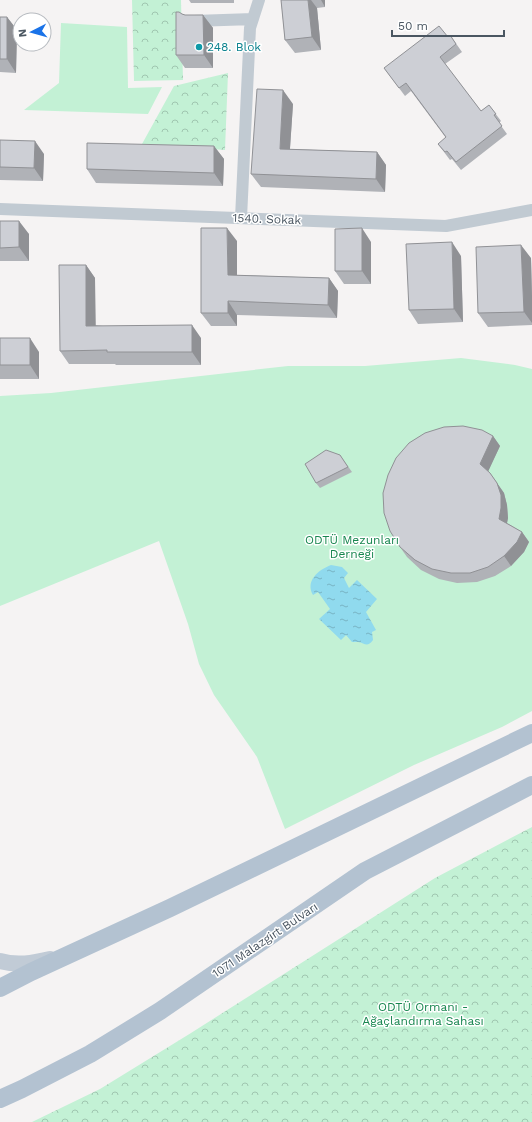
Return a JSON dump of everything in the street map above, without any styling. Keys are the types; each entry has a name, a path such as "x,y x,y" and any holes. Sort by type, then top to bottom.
{"main road":[{"path":"0,988 69,954 170,908 532,733"},
{"name":"1071 Malazgirt Bulvarı","path":"0,1099 22,1090 90,1054 160,1011 365,871 532,785"},
{"path":"0,961 15,964 29,964 69,954"}],"street":[{"path":"241,218 250,28 259,0"},
{"path":"194,21 253,19"},
{"name":"1540. Sokak","path":"0,209 446,226 532,210"}],"green space":[{"path":"132,0 181,0 183,80 134,81"},
{"path":"61,23 127,27 128,88 162,87 148,114 24,110 59,83"},
{"path":"228,73 225,150 142,144 174,86"},
{"name":"ODTÜ Mezunları Derneği","path":"461,358 515,365 532,369 532,711 502,727 414,765 285,829 257,757 214,695 199,664 188,624 159,541 0,606 0,396 51,393 288,366 365,366"},
{"name":"ODTÜ Ormanı - Ağaçlandırma Sahası","path":"532,827 532,1122 32,1122 100,1089 435,878"}],"water":[{"path":"331,565 342,567 348,573 344,578 349,588 357,580 377,599 366,612 376,630 372,632 373,640 369,644 352,642 346,635 341,640 319,619 330,609 318,592 313,595 311,585 317,573"}],"building":[{"path":"281,0 308,0 312,37 285,40"},
{"path":"176,12 185,15 203,15 204,55 176,55"},
{"path":"0,17 7,17 7,59 0,59"},
{"path":"439,26 448,37 450,35 456,44 440,57 481,111 489,105 496,114 494,115 502,126 456,162 447,151 445,152 438,144 446,137 406,83 399,88 384,68"},
{"path":"257,89 283,90 280,149 377,152 376,179 251,174"},
{"path":"0,140 35,141 34,168 0,167"},
{"path":"87,143 214,146 214,173 87,169"},
{"path":"0,221 19,221 19,247 0,248"},
{"path":"201,228 227,228 228,275 329,278 328,305 228,301 228,313 201,313"},
{"path":"362,228 362,271 335,271 335,229"},
{"path":"452,242 454,309 409,310 406,244"},
{"path":"521,245 524,312 478,313 476,247"},
{"path":"59,265 86,265 86,326 192,325 192,352 107,352 107,350 60,351"},
{"path":"0,338 30,338 30,365 0,365"},
{"path":"463,426 482,430 493,436 480,464 490,473 497,483 501,495 499,519 522,532 517,542 504,556 488,567 470,573 451,573 432,569 415,560 400,547 390,531 384,513 383,493 388,475 396,458 409,443 425,433 444,427"},
{"path":"326,450 340,455 348,467 316,483 305,464"}],"place":[{"name":"248. Blok","path":"199,47"}]}
